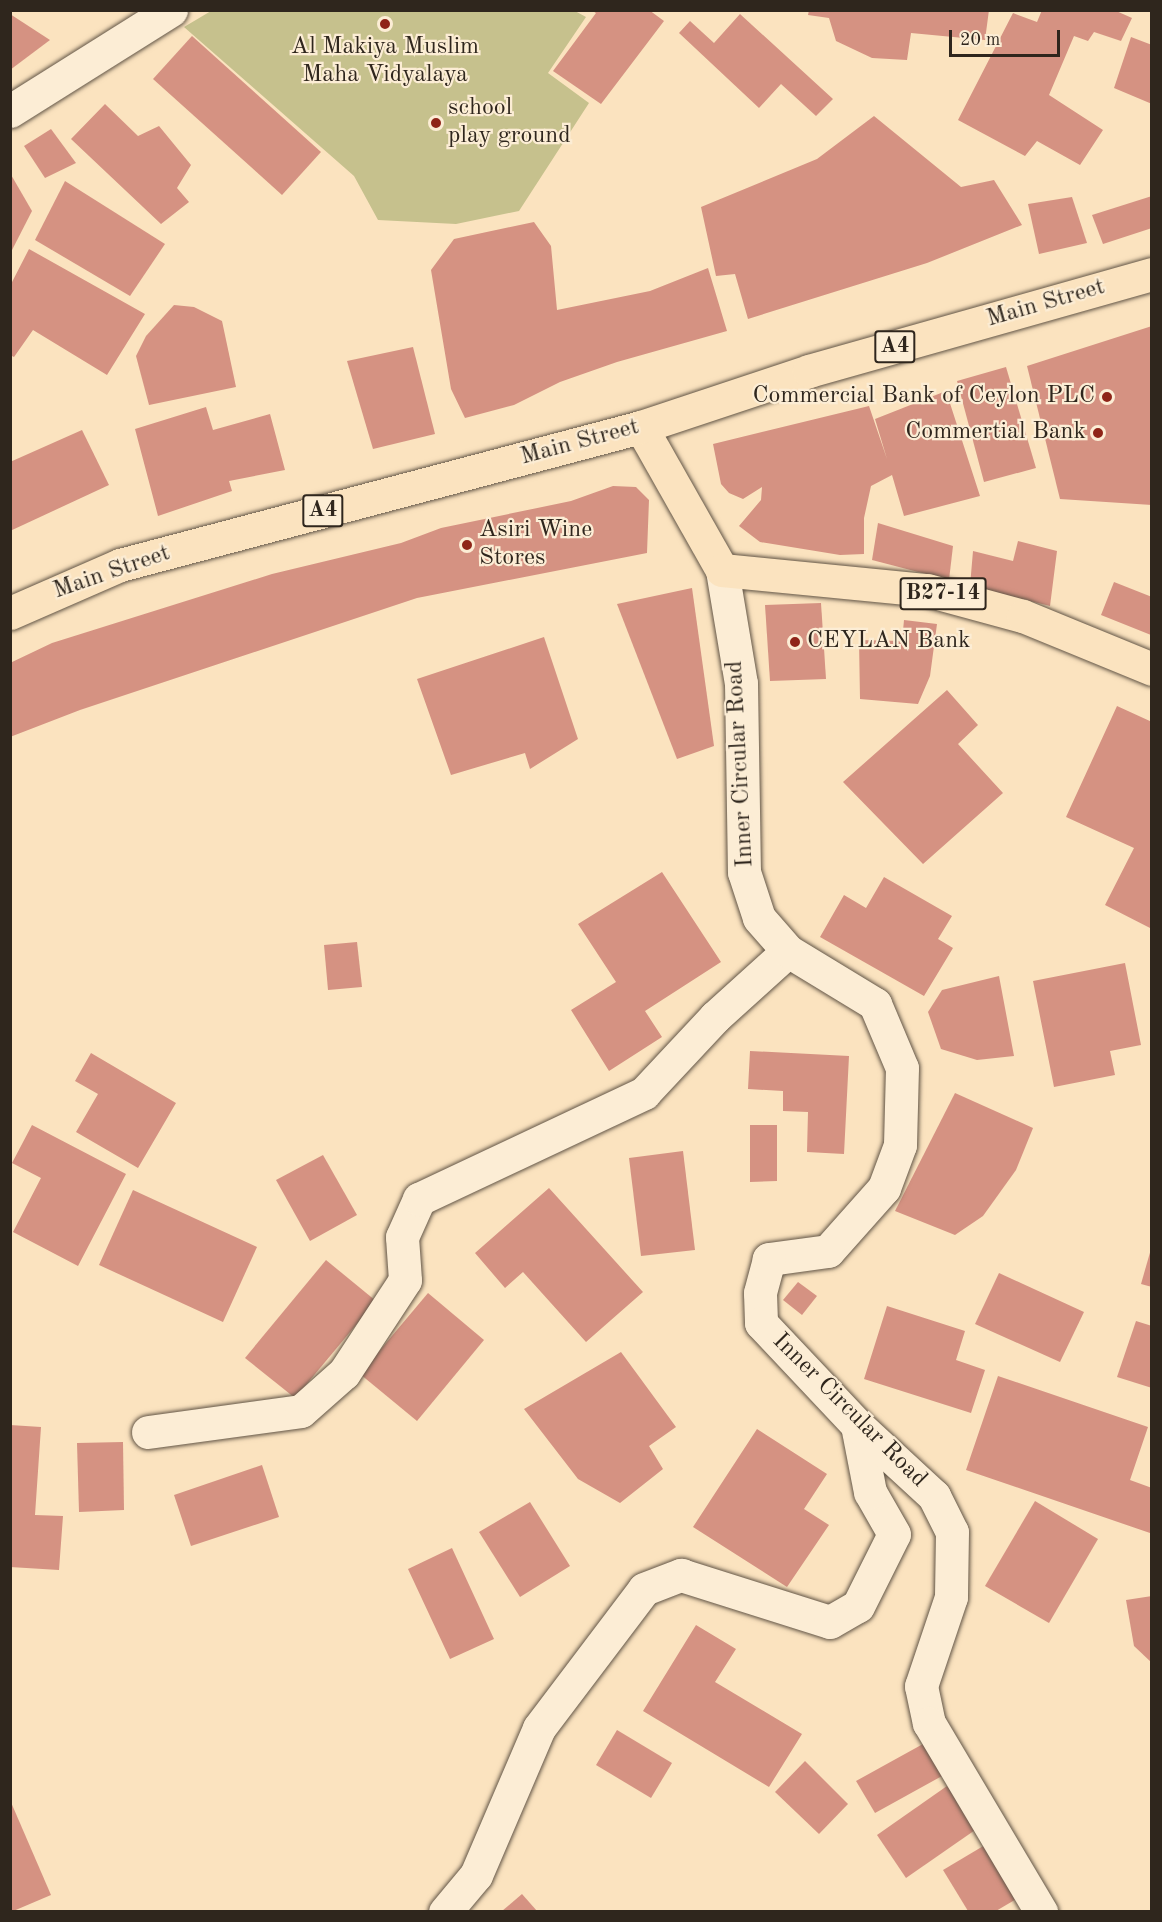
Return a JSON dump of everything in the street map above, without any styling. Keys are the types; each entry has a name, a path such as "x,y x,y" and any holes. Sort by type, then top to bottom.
{"main road":[{"name":"Main Street","path":"10,613 120,565 641,427 809,371 1152,274"},
{"name":"Inner Circular Road","path":"641,427 722,570"},
{"name":"B27-14","path":"722,570 927,590 1023,616 1152,669"}],"street":[{"path":"10,111 171,10"},
{"name":"Inner Circular Road","path":"722,570 741,683 744,872 759,918 788,951 875,1004 902,1068 900,1145 884,1188 828,1251 770,1259 760,1293 761,1323 857,1425 934,1496 952,1532 951,1597 921,1686 929,1723 1041,1911"},
{"path":"148,1432 301,1411 344,1373 405,1280 402,1237 419,1199 644,1093 715,1017 788,951"},
{"path":"445,1911 476,1875 539,1728 644,1589 681,1575 830,1622 858,1606 894,1533 870,1492 857,1425"}],"shaded area":[{"name":"school play ground","path":"211,11 575,11 586,17 548,73 589,103 519,211 456,224 378,220 354,176 184,27"}],"building":[{"path":"591,10 649,10 664,21 601,104 553,71 596,13"},
{"path":"809,10 989,10 985,40 911,33 907,60 872,58 836,41 829,18 808,15"},
{"path":"1042,10 1114,10 1132,18 1121,41 1094,32 1088,41 1074,36 1049,95 1103,130 1080,165 1037,141 1025,156 958,120 1013,13 1037,22"},
{"path":"10,14 50,40 10,70"},
{"path":"740,14 833,99 816,116 781,84 759,108 679,33 690,21 714,43"},
{"path":"192,36 321,152 282,195 153,79"},
{"path":"1131,37 1152,45 1152,104 1114,88"},
{"path":"105,104 138,136 159,126 191,165 177,188 189,202 161,224 71,139"},
{"path":"874,116 961,187 994,180 1022,225 927,263 748,319 735,274 716,276 701,207 817,159"},
{"path":"51,129 76,163 45,178 24,146"},
{"path":"10,173 32,211 10,254"},
{"path":"65,181 165,244 130,296 35,240"},
{"path":"1152,196 1152,228 1103,244 1092,215"},
{"path":"1072,197 1087,243 1039,254 1028,204"},
{"path":"534,222 551,246 557,310 650,291 708,268 727,331 617,362 560,382 514,405 465,418 451,389 431,270 454,239"},
{"path":"29,249 145,314 107,375 33,330 14,357 10,355 10,286"},
{"path":"174,305 194,307 222,321 236,387 149,405 136,356 146,336"},
{"name":"Commertial Bank","path":"1152,326 1152,505 1060,499 1027,366"},
{"path":"413,347 435,434 373,449 347,361"},
{"path":"1006,367 1036,468 984,482 957,381"},
{"path":"946,391 980,496 904,516 892,475 871,486 864,518 864,554 840,555 760,542 739,526 761,500 762,487 743,499 729,493 721,484 713,444 869,406 887,459 875,419"},
{"path":"206,407 213,430 270,414 285,470 229,481 232,491 158,516 135,429"},
{"path":"82,430 109,485 10,531 10,462"},
{"path":"613,486 636,487 649,500 647,553 417,598 80,710 10,737 10,663 52,643 272,574 401,543 441,528 571,501"},
{"path":"878,523 953,546 949,580 872,560"},
{"path":"1018,541 1057,551 1050,606 970,586 973,551 1013,561"},
{"path":"1114,582 1152,597 1151,635 1101,615"},
{"path":"692,588 714,746 677,759 617,604"},
{"name":"CEYLAN Bank","path":"821,603 826,679 770,681 765,605"},
{"path":"904,620 937,624 930,676 918,704 860,699 859,640 902,641"},
{"path":"544,637 578,739 530,769 525,753 451,775 417,679"},
{"path":"947,690 978,725 958,744 1003,793 923,864 843,782"},
{"path":"1117,706 1152,722 1152,929 1105,905 1134,848 1066,817"},
{"path":"662,872 721,962 645,1011 662,1037 609,1071 571,1010 616,982 578,924"},
{"path":"884,877 952,916 938,939 953,948 924,996 820,937 844,895 866,908"},
{"path":"357,942 362,987 328,990 324,945"},
{"path":"1125,963 1141,1045 1110,1051 1115,1075 1054,1087 1033,981"},
{"path":"999,976 1014,1056 977,1060 941,1049 928,1012 942,990"},
{"path":"750,1051 849,1056 844,1154 807,1152 808,1112 783,1111 783,1091 748,1089"},
{"path":"91,1053 176,1103 138,1168 76,1132 98,1094 75,1081"},
{"path":"955,1093 1033,1128 1016,1170 983,1216 955,1235 895,1211"},
{"path":"32,1125 126,1174 78,1266 13,1232 41,1178 12,1163"},
{"path":"750,1125 777,1125 777,1181 750,1182"},
{"path":"683,1151 695,1250 641,1256 629,1158"},
{"path":"323,1155 357,1215 310,1241 276,1180"},
{"path":"549,1188 643,1292 586,1342 523,1272 505,1288 475,1253"},
{"path":"133,1190 257,1247 223,1322 99,1265"},
{"path":"1152,1249 1152,1287 1141,1284"},
{"path":"326,1260 376,1301 295,1398 245,1358"},
{"path":"999,1273 1084,1312 1060,1362 975,1324"},
{"path":"798,1282 817,1296 802,1315 783,1300"},
{"path":"428,1293 484,1340 417,1421 360,1374"},
{"path":"887,1306 965,1331 956,1360 985,1370 971,1413 864,1379"},
{"path":"1136,1321 1152,1326 1152,1388 1117,1377"},
{"path":"621,1352 676,1427 649,1446 663,1469 620,1503 578,1479 524,1409"},
{"path":"998,1376 1148,1427 1130,1480 1152,1488 1150,1533 966,1470"},
{"path":"10,1425 41,1427 35,1515 63,1516 59,1570 10,1567"},
{"path":"757,1429 827,1474 804,1509 829,1525 787,1587 693,1527"},
{"path":"123,1442 124,1510 79,1512 77,1443"},
{"path":"262,1465 279,1517 191,1546 174,1495"},
{"path":"1035,1501 1098,1539 1049,1623 985,1586"},
{"path":"530,1502 570,1566 520,1597 479,1532"},
{"path":"452,1548 494,1639 450,1659 408,1569"},
{"path":"1152,1596 1152,1663 1134,1646 1126,1600"},
{"path":"696,1625 736,1649 715,1682 802,1734 769,1787 643,1711"},
{"path":"617,1730 672,1763 651,1798 596,1765"},
{"path":"923,1744 942,1776 875,1813 856,1781"},
{"path":"805,1761 848,1804 819,1834 775,1792"},
{"path":"947,1786 978,1828 906,1878 877,1835"},
{"path":"10,1800 51,1895 11,1912 10,1912"},
{"path":"985,1845 1018,1898 996,1911 968,1911 943,1870"},
{"path":"522,1894 537,1911 502,1911"}],"place":[{"name":"Al Makiya Muslim Maha Vidyalaya","path":"385,24"},
{"name":"school play ground","path":"436,123"},
{"name":"Commercial Bank of Ceylon PLC","path":"1107,397"},
{"name":"Commertial Bank","path":"1098,433"},
{"name":"Asiri Wine Stores","path":"467,545"},
{"name":"CEYLAN Bank","path":"795,642"}]}
